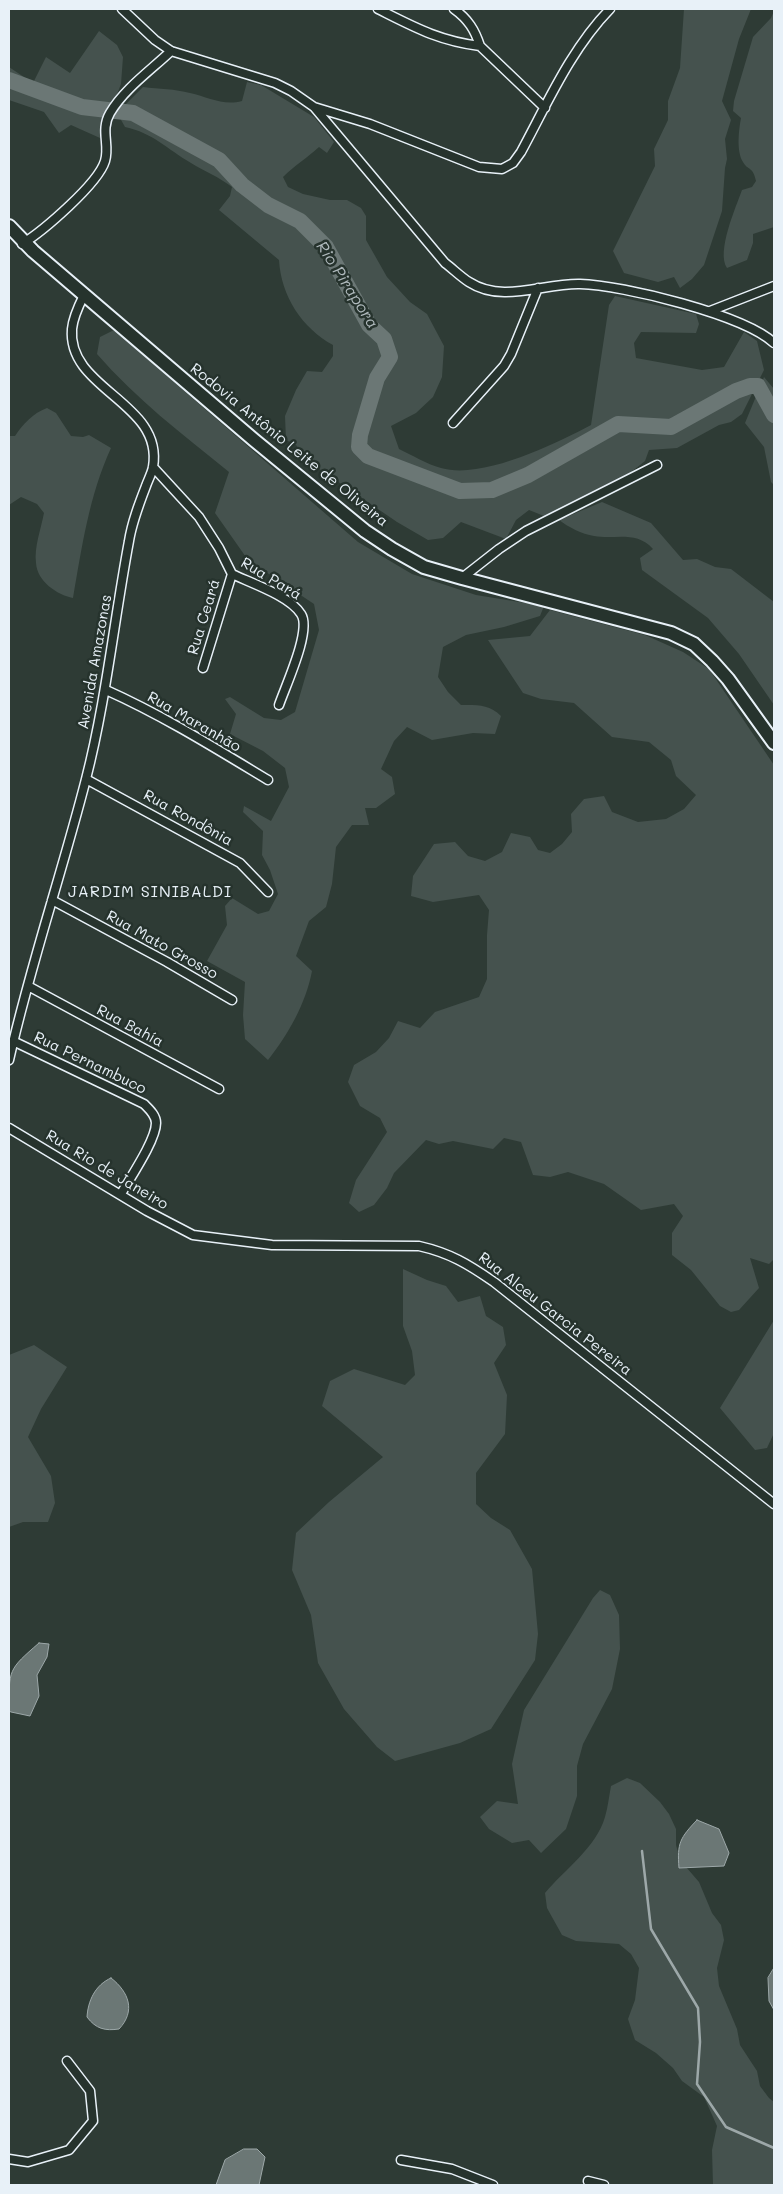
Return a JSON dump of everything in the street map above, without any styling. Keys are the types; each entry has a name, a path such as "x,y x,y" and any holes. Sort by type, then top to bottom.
{"main road":[{"name":"Rodovia Antônio Leite de Oliveira","path":"9,226 26,246 254,440 365,531 424,567 671,633 694,644 728,678 774,743"},
{"name":"Rodovia Antônio Leite de Oliveira","path":"9,238 26,246"}],"street":[{"path":"122,9 155,40 171,51 276,83 292,91 314,107 445,263 469,283 499,293 581,284 652,297 710,311 749,328 774,343"},
{"path":"378,9 435,37 480,46"},
{"path":"454,9 470,24 480,46 545,108"},
{"path":"314,107 370,124 479,167 502,169 512,163 521,152 587,35 610,9"},
{"path":"26,246 100,173 108,150 104,127 109,114 121,99 171,51"},
{"path":"710,311 774,286"},
{"path":"453,423 504,366 512,354 538,288"},
{"name":"Avenida Amazonas","path":"9,1060 86,779 106,690 129,540 136,512 153,467 153,449 149,432 138,418 85,369 72,345 72,328 77,308 84,295"},
{"path":"462,578 526,531 657,465"},
{"name":"Rua Pará","path":"153,467 199,517 219,548 232,574 260,586 292,605 302,615 304,625 302,640 279,705"},
{"name":"Rua Ceará","path":"203,668 232,574"},
{"name":"Rua Maranhão","path":"106,690 162,718 268,780"},
{"name":"Rua Rondônia","path":"86,779 240,863 268,892"},
{"name":"Rua Mato Grosso","path":"52,900 167,962 232,1000"},
{"name":"Rua Bahía","path":"28,986 219,1089"},
{"name":"Rua Pernambuco","path":"13,1041 144,1104 154,1116 156,1122 153,1136 121,1194"},
{"name":"Rua Rio de Janeiro","path":"9,1128 147,1211 193,1235"},
{"name":"Rua Alceu Garcia Pereira","path":"193,1235 272,1246 419,1246 443,1251 466,1262 774,1504"},
{"path":"9,2159 28,2162 69,2150 93,2121 90,2091 67,2060"},
{"path":"401,2160 452,2169 492,2185"},
{"path":"588,2181 604,2185"}],"shaded area":[{"path":"684,9 751,9 739,39 722,101 731,120 725,139 727,159 722,211 704,265 692,279 680,288 674,277 658,282 624,273 613,251 655,166 654,149 668,120 668,101 680,68"},
{"path":"774,11 774,227 753,234 753,243 747,260 727,268 724,261 724,251 728,229 742,190 752,187 756,181 752,171 745,165 739,152 741,118 733,111 734,101 753,37 771,18"},
{"path":"99,31 117,45 123,57 121,84 116,97 103,116 100,138 71,125 59,133 44,112 9,100 9,67 33,83 46,57 70,73"},
{"path":"247,82 261,85 314,117 334,142 327,153 319,147 283,177 288,187 303,194 330,200 347,200 361,208 366,216 366,240 387,277 410,302 427,314 444,346 442,377 433,397 416,413 391,426 399,449 441,468 458,470 477,469 497,465 539,450 591,425 609,305 615,296 696,314 699,324 696,333 641,332 634,343 636,358 702,370 724,367 744,332 757,341 764,370 742,414 731,422 719,425 677,448 649,450 645,461 625,477 592,492 549,518 529,510 516,520 506,539 461,522 443,538 428,540 397,522 309,462 296,445 286,440 285,416 296,390 307,371 322,372 333,356 333,345 312,330 295,310 284,286 279,260 219,210 230,196 232,187 152,137 125,127 120,118 121,109 143,87 190,93 222,102 235,102 242,101"},
{"path":"114,330 358,542 412,574 476,595 544,606 540,616 504,627 466,635 443,647 438,677 448,692 461,705 487,707 501,716 495,734 473,733 432,740 407,727 394,741 381,769 392,777 395,794 376,808 365,808 369,825 352,825 336,847 332,884 326,907 309,921 296,956 312,971 309,983 301,1007 268,1060 245,1039 243,1015 245,982 207,961 227,925 225,906 232,898 258,914 269,911 278,894 270,870 262,855 263,831 243,812 244,806 271,821 289,787 285,768 263,751 230,734 236,714 225,699 230,697 264,718 281,720 295,712 319,630 314,604 248,560 215,513 229,472 127,386 97,354 100,337"},
{"path":"764,377 774,389 774,485 771,482 764,447 745,423"},
{"path":"47,408 56,413 71,436 83,437 89,435 111,448 103,466 92,503 73,598 61,594 49,586 37,570 36,551 44,513 37,504 21,497 9,505 9,436 15,436 29,419"},
{"path":"602,502 651,523 683,560 697,559 715,567 731,569 774,602 774,705 739,654 708,618 642,570 640,558 653,549 646,543 632,538 589,535 575,530 559,520"},
{"path":"550,610 645,635 683,652 709,669 774,765 774,1259 769,1264 750,1258 759,1288 739,1310 731,1312 720,1306 691,1270 672,1255 672,1233 683,1216 674,1204 641,1210 604,1184 568,1172 550,1177 533,1175 521,1142 504,1138 493,1149 453,1141 439,1144 426,1140 394,1173 387,1188 374,1205 359,1212 349,1203 356,1180 387,1132 380,1118 360,1106 348,1082 354,1065 376,1052 389,1038 398,1021 420,1028 435,1012 479,997 487,979 489,910 479,895 433,902 411,896 413,876 434,844 455,842 468,856 485,861 502,852 511,833 530,837 538,850 550,853 562,844 572,832 571,814 584,799 604,796 612,812 638,822 666,819 684,809 696,795 676,776 671,760 649,742 612,737 574,703 541,699 523,693 488,640 530,636"},
{"path":"403,1269 446,1286 458,1302 480,1296 486,1316 503,1327 506,1345 494,1363 507,1395 505,1434 476,1473 476,1504 491,1518 510,1530 532,1569 538,1634 535,1660 491,1729 460,1743 395,1761 377,1747 344,1709 318,1663 311,1615 292,1570 296,1533 329,1502 383,1457 322,1406 330,1381 354,1369 405,1385 415,1375 412,1351 403,1326"},
{"path":"774,1320 774,1433 767,1448 755,1450 720,1408"},
{"path":"34,1345 67,1367 41,1409 28,1437 51,1476 55,1503 48,1522 23,1522 9,1527 9,1355"},
{"path":"600,1590 610,1595 619,1615 620,1649 612,1689 583,1744 577,1766 577,1796 566,1829 541,1853 529,1840 512,1843 489,1829 480,1817 497,1801 518,1804 512,1764 524,1710 593,1598"},
{"path":"39,1643 49,1644 47,1657 37,1675 39,1696 30,1716 11,1712 9,1711 9,1686 12,1671 21,1659"},
{"path":"627,1778 640,1783 660,1802 669,1814 676,1829 676,1845 680,1860 699,1882 712,1913 721,1925 724,1940 717,1968 719,1986 737,2029 740,2045 757,2071 760,2086 774,2102 774,2185 713,2185 712,2150 717,2126 704,2097 682,2081 673,2068 656,2053 635,2040 628,2019 635,2000 639,1968 631,1954 619,1944 576,1941 562,1935 547,1908 545,1893 587,1849 601,1828 611,1786"},
{"path":"697,1820 719,1829 729,1853 724,1866 679,1868 679,1847 681,1841"},
{"path":"774,1968 774,2010 769,2001 768,1978"},
{"path":"111,1978 122,1989 129,2009 119,2029 109,2030 97,2027 87,2017 93,1994 105,1981"},
{"path":"244,2149 257,2149 265,2157 259,2185 216,2185 225,2160"}],"waterway":[{"name":"Rio Pirapora","path":"9,80 82,107 133,113 219,160 242,185 268,205 300,221 326,247 369,325 384,339 390,357 377,378 360,435 359,447 368,456 460,491 492,490 528,475 618,424 671,427 736,391 750,386 758,386 774,415"},
{"path":"642,1851 651,1929 698,2008 700,2042 697,2084 726,2127 774,2148"}],"district":[{"name":"JARDIM SINIBALDI","path":"150,892"}]}
